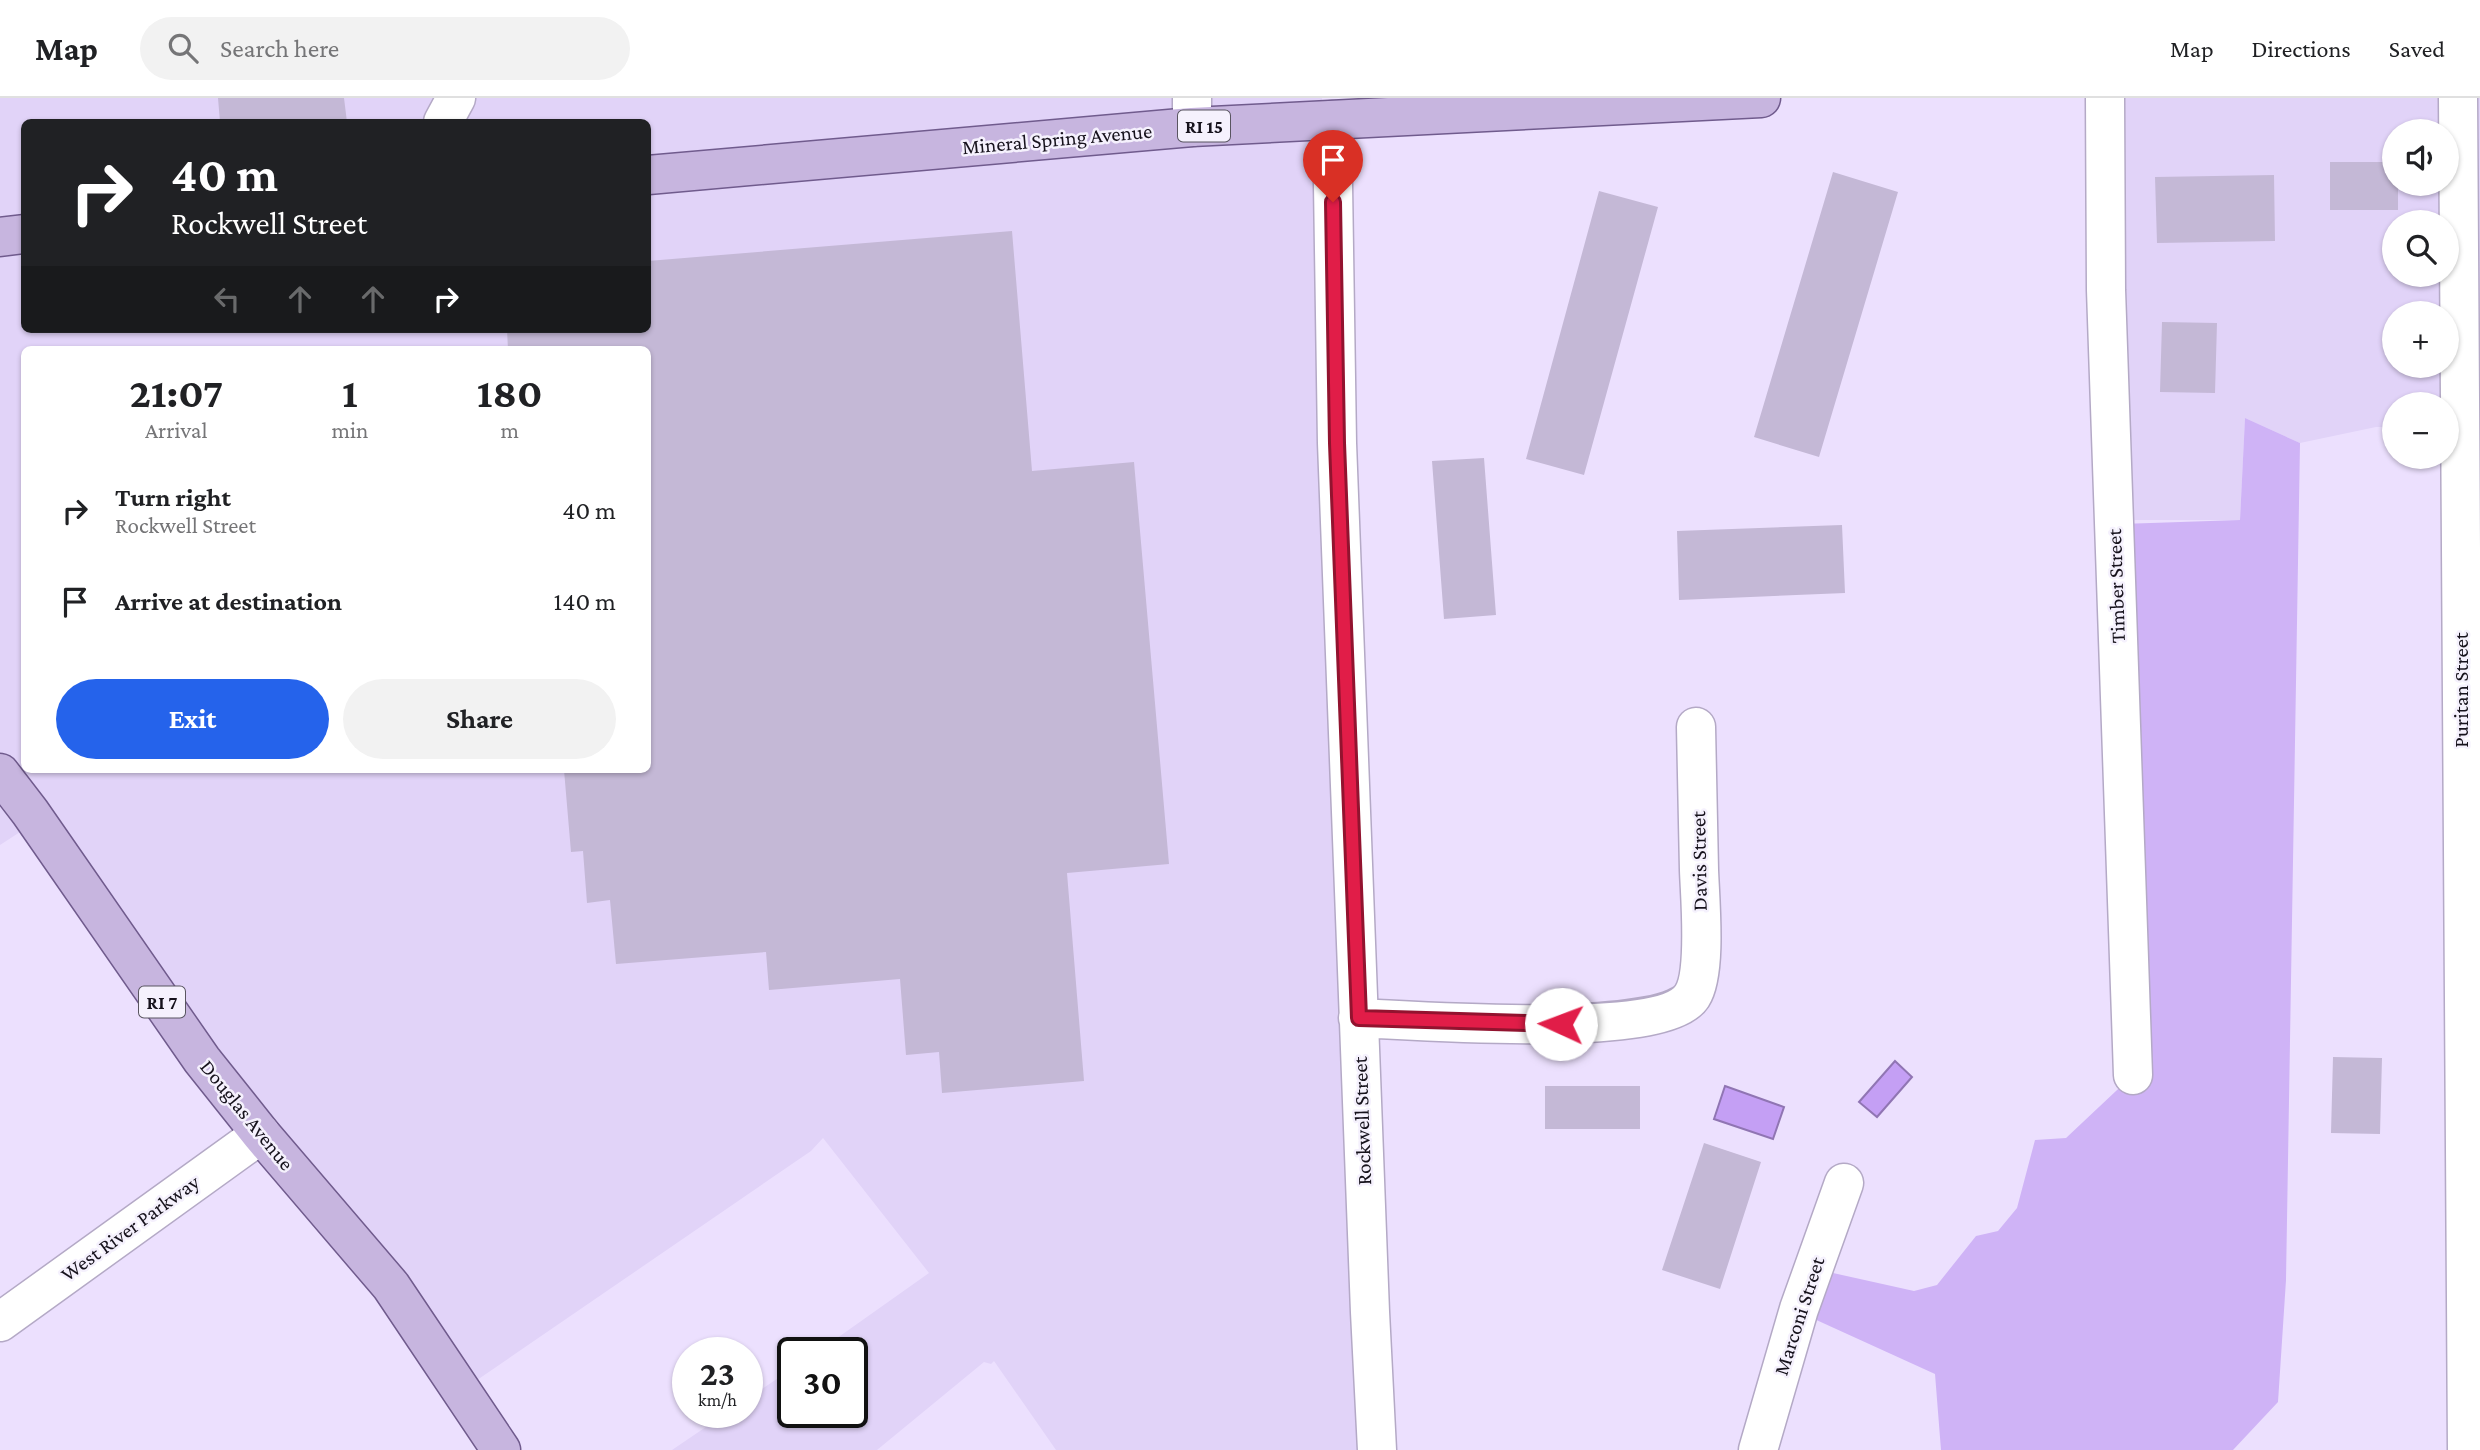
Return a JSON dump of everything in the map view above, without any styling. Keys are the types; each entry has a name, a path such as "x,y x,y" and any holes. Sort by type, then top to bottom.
{"main road":[{"name":"Mineral Spring Avenue","path":"651,176 1192,112 1332,120 1761,98"},
{"path":"0,237 21,234"},
{"name":"Douglas Avenue","path":"0,773 202,1060 261,1134 391,1286 501,1450"}],"street":[{"path":"445,119 456,98"},
{"name":"Timber Street","path":"2105,98 2107,315 2133,1075"},
{"name":"Puritan Street","path":"2458,98 2467,1450"},
{"name":"Rockwell Street","path":"1332,120 1337,443 1377,1450"},
{"name":"Davis Street","path":"1359,1018 1611,1023 1669,1013 1685,1004 1693,995 1701,953 1696,727"},
{"name":"West River Parkway","path":"0,1322 261,1134"},
{"name":"Marconi Street","path":"1758,1450 1799,1309 1844,1183"}],"shaded area":[{"path":"0,98 1322,98 1377,1450 1056,1450 994,1361 991,1364 984,1362 877,1450 672,1450 704,1428 763,1428 763,1388 777,1379 777,1428 868,1428 868,1337 839,1337 929,1273 823,1138 811,1151 464,1389 37,821 0,845"},
{"path":"2119,98 2480,98 2480,355 2469,355 2459,376 2459,301 2382,301 2382,378 2458,378 2452,392 2382,392 2382,427 2300,443 2245,418 2240,520 2127,520"},
{"path":"2245,418 2300,443 2286,1280 2278,1402 2233,1450 1941,1450 1935,1374 1801,1313 1815,1269 1914,1291 1937,1285 1976,1236 1998,1231 2017,1208 2035,1140 2066,1138 2133,1075 2121,524 2240,520"},
{"path":"1895,1061 1912,1077 1877,1117 1859,1102"},
{"path":"1725,1086 1784,1107 1773,1139 1714,1119"}],"building":[{"path":"218,98 344,98 347,119 220,119"},
{"path":"2330,162 2382,162 2382,196 2398,196 2398,210 2330,210"},
{"path":"1833,172 1898,192 1819,457 1754,437"},
{"path":"2274,175 2275,241 2157,243 2155,177"},
{"path":"1599,191 1658,207 1584,475 1526,459"},
{"path":"1012,231 1032,471 1134,462 1169,864 1067,873 1084,1081 942,1093 939,1052 906,1055 900,979 769,990 766,952 616,964 610,900 587,903 583,851 571,852 564,773 651,773 651,346 508,346 507,333 651,333 651,261"},
{"path":"2162,322 2217,323 2215,393 2160,392"},
{"path":"1484,458 1496,615 1444,619 1432,461"},
{"path":"1842,525 1845,593 1679,600 1677,531"},
{"path":"2333,1057 2382,1058 2380,1134 2331,1133"},
{"path":"1545,1086 1640,1086 1640,1129 1545,1129"},
{"path":"1704,1143 1761,1162 1720,1289 1662,1270"}],"route":[{"path":"1333,202 1337,443 1359,1018 1561,1024"}]}
